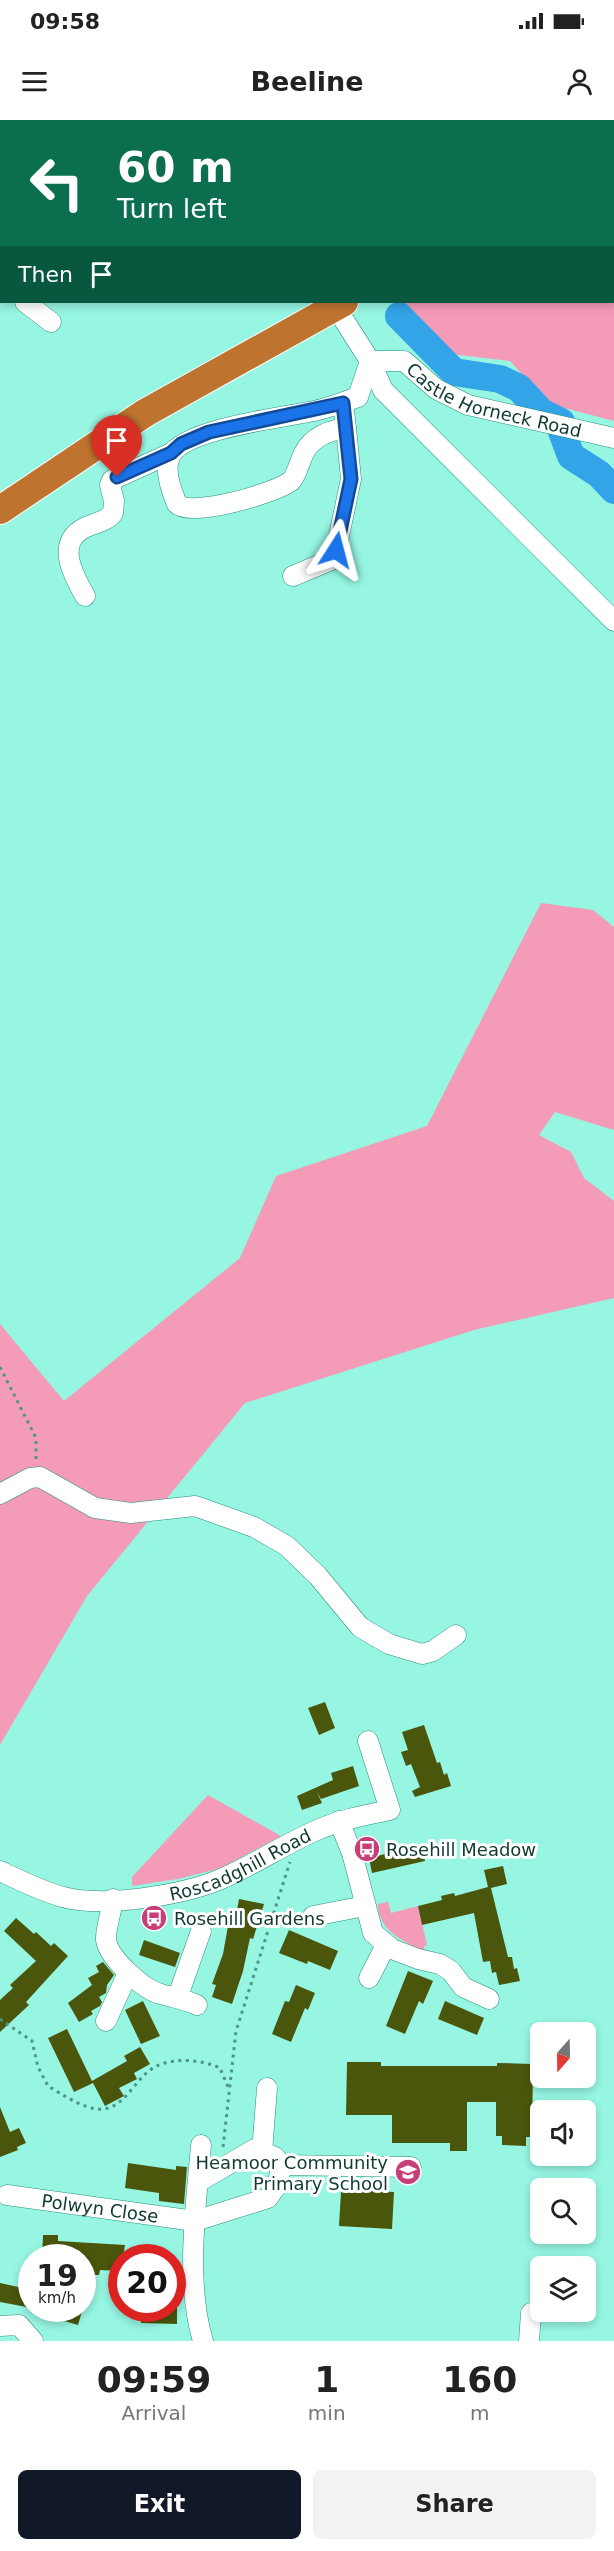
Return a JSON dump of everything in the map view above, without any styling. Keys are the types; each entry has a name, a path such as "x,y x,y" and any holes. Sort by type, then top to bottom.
{"highway":[{"path":"0,510 145,413 340,304"}],"street":[{"path":"26,303 40,321"},
{"path":"340,304 383,390 614,621"},
{"path":"85,596 69,565 69,551 74,537 82,529 107,519 113,513 114,501 110,485 112,480 171,453 181,444 209,432 343,403 358,397 370,361"},
{"name":"Castle Horneck Road","path":"370,361 404,361 436,389 468,405 614,438"},
{"path":"293,576 331,560 336,550 351,479 343,403"},
{"path":"171,453 168,466 174,497 180,507 193,509 254,497 286,484 296,473 307,446 329,431 346,428"},
{"path":"0,1494 30,1478 40,1477 95,1508 131,1513 195,1506 254,1527 287,1546 318,1576 360,1627 389,1644 422,1654 433,1651 456,1635"},
{"name":"Roscadghill Road","path":"0,1871 28,1885 66,1898 136,1899 220,1879 339,1821 390,1810 368,1741"},
{"path":"339,1821 352,1853 373,1933 386,1945 418,1959 440,1964 452,1971 463,1987 489,1999"},
{"path":"113,1899 106,1940 113,1955 128,1973 160,1994 178,1996 197,2005"},
{"path":"313,1916 365,1906"},
{"path":"178,1996 201,1930"},
{"path":"369,1978 386,1945"},
{"path":"106,2021 128,1973"},
{"path":"262,2152 267,2088"},
{"path":"201,2145 195,2221 196,2317 203,2341"},
{"path":"195,2221 268,2198 278,2184 281,2165 275,2157 255,2150 198,2182"},
{"path":"281,2165 411,2167"},
{"name":"Polwyn Close","path":"7,2195 195,2221"},
{"path":"529,2341 530,2322"},
{"path":"0,2326 20,2325 33,2341"}],"path":[{"path":"0,1367 36,1438 36,1461 40,1477"},
{"path":"223,2167 236,2031 297,1840"},
{"path":"0,2019 32,2041 38,2067 48,2086 92,2107 102,2109 113,2106 134,2089 149,2070 187,2060 206,2061 220,2068 229,2088"}],"shaded area":[{"path":"394,303 614,303 614,421 549,404 510,361 450,354"},
{"path":"541,903 593,910 614,927 614,1130 555,1112 539,1135 571,1152 584,1178 614,1201 614,1298 474,1330 245,1403 87,1596 0,1745 0,1324 64,1401 240,1258 276,1176 427,1126"},
{"path":"208,1795 281,1836 221,1868 178,1879 132,1886 132,1877"},
{"path":"388,1902 391,1913 418,1906 427,1945 424,1946 425,1953 388,1929 379,1914 378,1904"}],"building":[{"path":"325,1702 335,1728 319,1735 308,1708"},
{"path":"424,1725 437,1763 440,1762 444,1775 447,1773 451,1786 415,1797 412,1791 420,1787 411,1764 406,1766 401,1752 408,1750 402,1732"},
{"path":"353,1766 359,1786 321,1799 317,1792 322,1803 302,1810 297,1796 333,1780 331,1773"},
{"path":"421,1845 425,1861 372,1873 369,1858"},
{"path":"503,1866 507,1884 491,1888 508,1957 512,1957 514,1969 517,1968 520,1981 499,1985 496,1972 492,1973 490,1961 483,1962 474,1913 422,1925 418,1906 442,1900 441,1896 454,1893 455,1896 488,1887 484,1870"},
{"path":"239,1899 264,1904 253,1939 250,1938 243,1971 232,2004 212,1997 216,1985 212,1984 223,1954 231,1909 237,1910"},
{"path":"16,1918 34,1934 36,1932 51,1946 54,1943 68,1956 26,2002 29,2005 0,2032 0,2000 13,1988 10,1985 36,1961 4,1931"},
{"path":"289,1930 338,1951 330,1970 279,1953"},
{"path":"144,1940 180,1953 175,1967 139,1955"},
{"path":"103,1962 114,1975 107,1985 106,1993 99,1997 102,2002 100,2006 91,2011 93,2014 79,2022 68,2003 92,1985 88,1978 99,1972 96,1966"},
{"path":"408,1971 433,1981 423,2004 419,2001 405,2034 386,2026"},
{"path":"296,1985 315,1993 308,2010 305,2008 291,2042 272,2034 285,2001 289,2002"},
{"path":"143,2001 160,2036 141,2044 125,2010"},
{"path":"445,2001 484,2018 477,2035 438,2019"},
{"path":"67,2029 92,2081 127,2061 124,2056 140,2047 150,2064 134,2073 137,2079 119,2088 124,2096 105,2106 93,2083 74,2092 48,2038"},
{"path":"347,2062 381,2062 381,2066 530,2064 533,2100 530,2100 530,2137 526,2137 526,2146 502,2145 502,2136 496,2136 496,2102 467,2102 467,2151 450,2151 450,2143 392,2143 392,2115 346,2115"},
{"path":"0,2107 10,2132 19,2128 26,2143 17,2147 18,2150 0,2157"},
{"path":"128,2163 176,2170 176,2166 187,2167 184,2204 159,2201 159,2193 125,2188"},
{"path":"362,2190 394,2192 392,2229 339,2226 341,2192 362,2193"},
{"path":"43,2235 58,2235 58,2241 108,2244 108,2270 100,2270 99,2275 96,2275 96,2244 43,2244"},
{"path":"0,2283 18,2287 18,2305 0,2302"},
{"path":"177,2322 177,2324 141,2323"}],"waterway":[{"path":"399,316 454,372 500,379 519,388 541,412 561,422"},
{"path":"561,429 571,456 599,474 614,490"}],"place":[{"name":"Rosehill Meadow","path":"367,1849"},
{"name":"Rosehill Gardens","path":"154,1918"},
{"name":"Heamoor Community Primary School","path":"408,2172"}],"route":[{"path":"117,477 171,453 181,444 209,432 343,403 351,479 339,526 336,550"}]}
